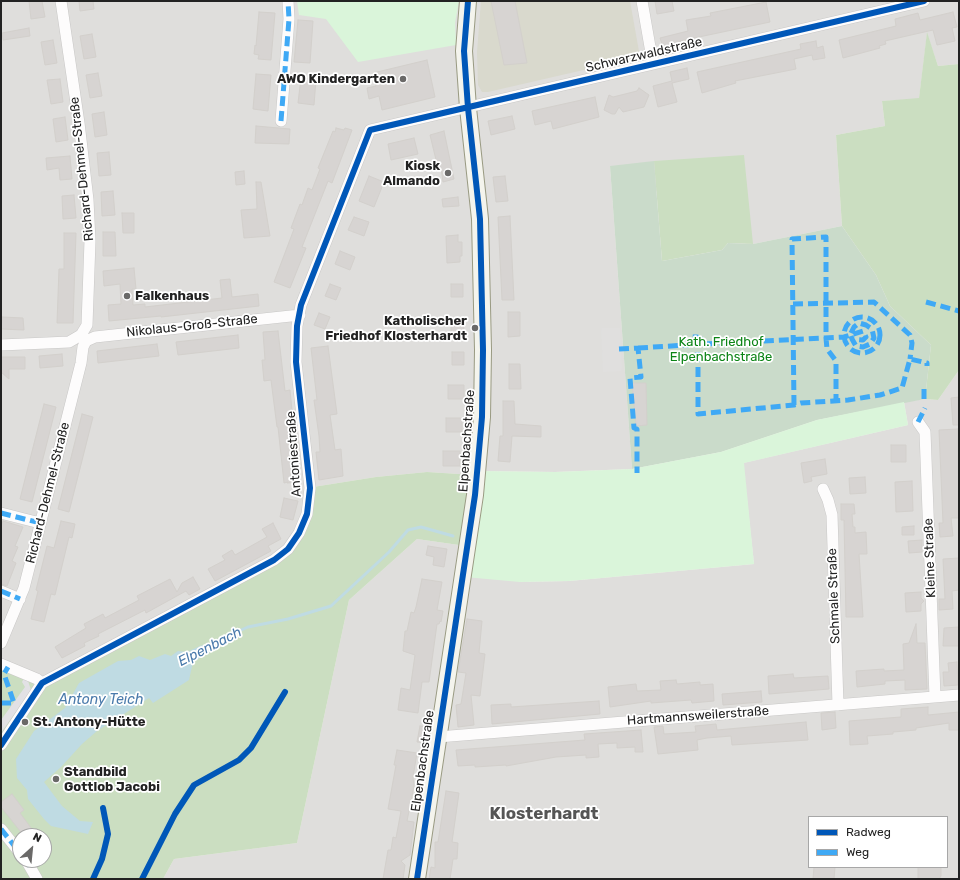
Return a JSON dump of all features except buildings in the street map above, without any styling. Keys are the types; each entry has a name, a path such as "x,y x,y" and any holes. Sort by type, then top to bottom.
{"street":[{"name":"Richard-Dehmel-Straße","path":"1,643 20,599 81,363 87,325 89,220 79,123 61,1"},
{"path":"281,120 288,1"},
{"name":"Elpenbachstraße","path":"417,879 476,487 482,417 483,350 480,219 468,108 464,51 468,1"},
{"path":"642,1 653,64"},
{"name":"Schwarzwaldstraße","path":"370,130 653,64 894,4 924,1"},
{"name":"Antoniestraße","path":"1,745 42,683 274,560 293,543 305,520 310,488 296,362 296,336 302,304 370,130"},
{"name":"Nikolaus-Groß-Straße","path":"1,345 69,342 84,338 300,315"},
{"name":"Kleine Straße","path":"918,422 925,432 935,697"},
{"name":"Schmale Straße","path":"823,489 832,515 838,705"},
{"path":"1,513 40,523"},
{"path":"1,591 20,599"},
{"path":"1,664 37,679 42,683"},
{"name":"Hartmannsweilerstraße","path":"438,737 959,695"},
{"path":"1,830 12,843"},
{"path":"31,868 37,879"}],"shaded area":[{"path":"1,1 959,1 959,64 938,66 927,34 919,99 882,101 885,126 836,135 842,226 753,244 610,166 632,469 555,472 477,471 475,475 427,472 376,477 313,487 304,515 286,548 42,678 1,662"},
{"path":"481,1 630,1 640,57 488,92 482,92 478,85 477,52"},
{"path":"601,328 620,328 622,371 603,372"},
{"path":"959,370 959,879 163,879 174,859 297,843 349,600 417,539 466,546 520,582 569,581 754,564 743,463 908,425 904,402 925,399 938,400"},
{"path":"24,678 28,681 31,690 1,733 1,720 25,687 22,682"}],"green space":[{"path":"297,1 459,1 455,23 456,45 358,62 326,19 299,15"},
{"path":"927,32 938,66 959,64 959,370 938,400 925,399 931,345 890,306 876,275 842,226 836,135 885,126 882,101 919,98"},
{"path":"744,155 753,244 728,243 722,250 662,261 654,161"},
{"name":"Kath. Friedhof Elpenbachstraße","path":"654,161 662,261 722,250 728,243 753,244 842,226 876,275 890,306 931,345 925,399 817,420 721,452 632,469 610,166"},
{"path":"904,402 908,425 744,463 754,564 569,581 520,582 465,577 479,471 555,472 632,469 721,452 817,420"},
{"path":"427,472 475,475 466,546 417,539 349,600 297,843 174,859 163,879 1,879 1,666 45,686 290,549 313,487 376,477"}],"water":[{"name":"Antony Teich","path":"216,641 212,651 193,662 189,680 153,703 149,698 97,731 44,782 62,806 80,821 93,822 88,834 51,826 28,799 27,790 17,778 16,759 34,731 65,708 79,683 118,661 131,660 139,656 150,660 165,654 171,656 178,651 187,652"}],"waterway":[{"name":"Elpenbach","path":"212,643 248,627 288,619 331,606 389,552 408,530 421,527 453,536"}],"marked path":[{"path":"281,121 289,19 288,1"},
{"path":"794,405 792,239 826,237 826,338 827,349 836,361 836,401"},
{"path":"793,304 874,302 910,335 912,343 910,359"},
{"path":"926,302 959,311"},
{"path":"866,317 875,322 879,328 880,335 879,342 875,348 866,353 858,353 849,348 845,342 844,331 849,322 855,318 866,317"},
{"path":"851,333 854,327 859,323 872,329 874,338 870,344 863,347 856,346 852,339"},
{"path":"638,348 688,345 692,337 701,339 703,344 844,337 863,331 866,337 863,340 852,339 851,336"},
{"path":"619,349 638,348 641,377 630,378 634,428 637,429 637,473"},
{"path":"698,352 698,414 794,405 801,403 848,400 880,395 902,388 910,359 927,363 927,366"},
{"path":"924,389 924,403"},
{"path":"918,422 925,408"},
{"path":"1,513 40,523"},
{"path":"1,591 20,599"},
{"path":"1,703 14,703 4,674 8,667"},
{"path":"1,829 12,843"}],"cycle path":[{"path":"417,879 475,495 482,417 483,350 480,219 468,108 464,51 468,1"},
{"path":"1,745 42,683 274,560 288,549 299,533 307,514 310,488 296,362 297,326 301,305 370,130 924,1"},
{"path":"142,879 175,814 194,785 239,760 251,748 285,692"},
{"path":"93,879 102,859 108,834 103,808"}],"place":[{"name":"AWO Kindergarten","path":"403,79"},
{"name":"Kiosk Almando","path":"448,173"},
{"name":"Falkenhaus","path":"127,296"},
{"name":"Katholischer Friedhof Klosterhardt","path":"475,328"},
{"name":"St. Antony-Hütte","path":"25,722"},
{"name":"Standbild Gottlob Jacobi","path":"56,779"}],"district":[{"name":"Klosterhardt","path":"544,814"}]}
